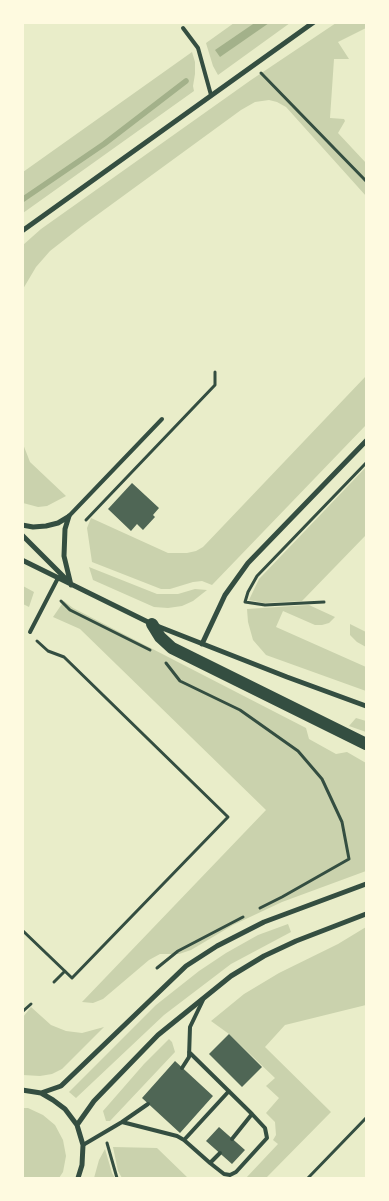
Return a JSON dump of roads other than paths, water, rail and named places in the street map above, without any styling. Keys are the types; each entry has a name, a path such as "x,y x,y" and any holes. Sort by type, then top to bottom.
{"main road":[{"path":"152,624 160,636 172,648 366,744"}],"street":[{"path":"22,231 314,22"},
{"path":"202,644 225,595 248,563 366,441"},
{"path":"22,525 33,527 46,526 58,523 69,516"},
{"path":"69,516 65,529 64,556 72,585"},
{"path":"22,535 72,585"},
{"path":"22,560 152,624 286,677 366,706"},
{"path":"41,1094 61,1086 186,966 217,946 264,922 366,884"},
{"path":"77,1125 94,1101 158,1036 231,976 264,956 296,941 366,914"},
{"path":"22,1090 41,1094 65,1109 77,1125 83,1145 82,1165 78,1178"}],"lane":[{"path":"183,28 198,48 211,95"},
{"path":"69,516 162,419"},
{"path":"30,632 58,578"},
{"path":"182,1068 189,1056 190,1027 207,994"},
{"path":"122,1122 168,1133 184,1140 224,1174 230,1175 236,1172 267,1138 267,1133 265,1128 252,1114 189,1052"},
{"path":"184,1140 229,1091"},
{"path":"83,1145 148,1104"},
{"path":"232,1139 252,1114"},
{"path":"210,1163 220,1153"}],"waterway":[{"path":"22,200 104,144 186,81"}]}
